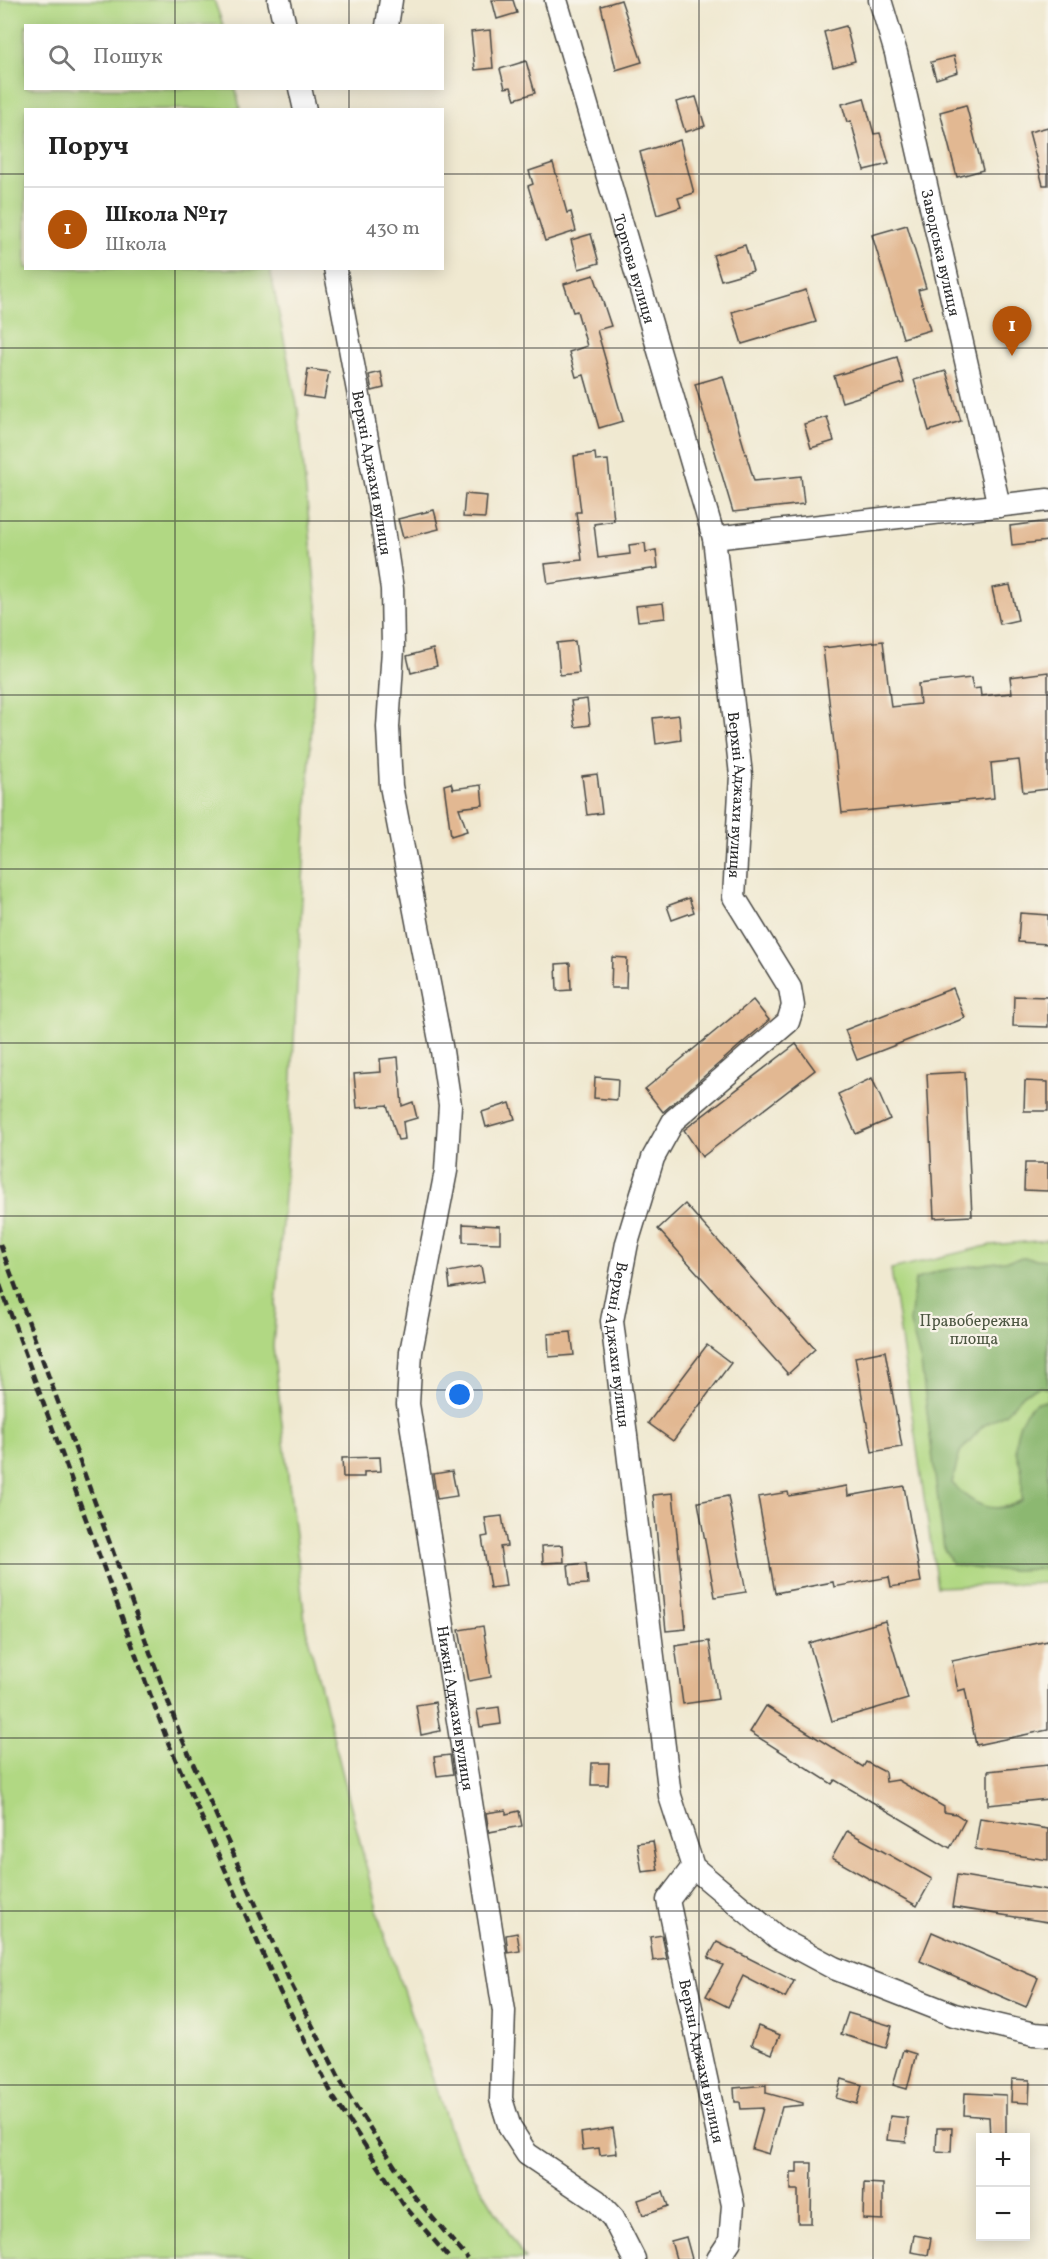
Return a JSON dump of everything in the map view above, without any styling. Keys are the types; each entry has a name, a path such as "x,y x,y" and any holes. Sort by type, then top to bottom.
{"street":[{"path":"279,0 285,24"},
{"path":"387,24 391,0"},
{"name":"Торгова вулиця","path":"556,0 714,538"},
{"name":"Заводська вулиця","path":"880,0 896,53 999,506"},
{"name":"Верхні Аджахи вулиця","path":"335,270 379,503 392,589 393,649 388,727 391,786 442,1051 450,1105"},
{"path":"714,538 1048,500"},
{"name":"Верхні Аджахи вулиця","path":"714,538 741,775 734,897 790,988 793,1006 788,1022 674,1120 663,1137 653,1158 627,1243 612,1322 670,1796 693,1867 668,1900 733,2205 730,2241 718,2259"},
{"name":"Нижні Аджахи вулиця","path":"450,1105 446,1171 411,1352 408,1404 504,2012 501,2099 510,2128 527,2154 597,2201 613,2218 634,2259"},
{"path":"693,1867 778,1938 834,1968 954,2015 1034,2034 1048,2035"}],"green space":[{"path":"0,0 214,0 223,24 24,24 24,90 236,90 240,108 24,108 24,270 270,270 298,410 318,615 290,1112 273,1347 306,1629 381,1925 455,2145 525,2259 0,2259"},
{"name":"Правобережна площа","path":"1048,1240 1048,1583 937,1587 891,1269 991,1245"},
{"name":"Правобережна площа","path":"1023,1258 1048,1260 1048,1388 1039,1387 1026,1392 1006,1413 983,1426 960,1452 952,1483 968,1498 984,1506 1002,1507 1022,1500 1022,1471 1016,1451 1019,1425 1033,1405 1040,1401 1048,1401 1048,1568 999,1570 964,1567 952,1564 944,1549 921,1363 910,1323 915,1280 938,1271"}],"building":[{"path":"492,0 513,0 517,13 497,19"},
{"path":"621,0 642,62 616,70 601,6"},
{"path":"846,26 855,61 833,67 824,32"},
{"path":"490,30 493,68 475,70 471,32"},
{"path":"954,56 958,72 936,79 931,62"},
{"path":"526,61 535,93 515,99 511,87 505,88 500,69"},
{"path":"696,97 705,126 685,132 676,102"},
{"path":"864,98 874,134 880,133 889,164 864,170 851,121 847,122 842,104"},
{"path":"966,105 983,170 957,177 940,112"},
{"path":"1048,127 1048,185 1043,185 1029,132"},
{"path":"680,140 694,193 678,198 681,207 657,215 640,152"},
{"path":"553,163 567,213 571,212 576,231 545,241 528,186 533,184 529,171"},
{"path":"907,225 926,288 918,290 930,330 903,338 872,235"},
{"path":"591,234 599,263 579,269 571,240"},
{"path":"745,245 753,271 721,280 713,255"},
{"path":"594,275 611,326 597,330 623,421 599,428 584,375 576,377 569,352 587,346 577,311 573,312 564,284"},
{"path":"806,290 816,322 742,344 732,312"},
{"path":"897,357 904,383 842,402 834,376"},
{"path":"308,369 329,372 324,399 304,396"},
{"path":"946,371 961,421 929,431 914,380"},
{"path":"381,372 384,388 372,391 369,375"},
{"path":"723,376 754,481 801,476 804,504 733,512 695,384"},
{"path":"827,417 834,441 811,448 804,424"},
{"path":"595,453 596,461 608,460 614,521 594,524 598,558 630,554 629,545 645,543 646,552 656,550 658,568 548,584 545,564 582,560 576,512 581,512 574,456"},
{"path":"465,494 487,496 485,518 463,517"},
{"path":"434,510 439,529 403,538 398,519"},
{"path":"1048,521 1048,541 1012,545 1010,526"},
{"path":"1010,585 1018,620 1000,624 992,588"},
{"path":"663,603 665,618 638,621 636,606"},
{"path":"575,641 579,673 560,675 557,643"},
{"path":"883,641 891,707 920,704 918,684 971,678 973,689 980,688 981,696 1012,693 1010,677 1048,672 1048,789 1023,792 1019,760 991,763 994,798 842,813 823,648"},
{"path":"433,649 437,666 411,673 407,656"},
{"path":"587,699 590,725 575,727 571,701"},
{"path":"679,715 681,740 656,744 653,718"},
{"path":"597,774 602,813 587,815 582,776"},
{"path":"451,783 453,789 481,785 483,805 459,808 467,831 451,836 444,785"},
{"path":"689,898 694,912 672,920 667,906"},
{"path":"1020,913 1048,915 1048,944 1018,942"},
{"path":"612,957 627,958 626,988 611,988"},
{"path":"570,963 571,990 557,991 556,964"},
{"path":"953,988 965,1018 857,1060 845,1030"},
{"path":"1014,996 1048,997 1048,1027 1013,1026"},
{"path":"753,1000 769,1020 663,1112 645,1089"},
{"path":"796,1044 815,1070 702,1157 684,1130"},
{"path":"398,1057 402,1106 413,1102 417,1118 403,1122 405,1139 398,1140 387,1105 357,1108 354,1074 381,1072 380,1059"},
{"path":"965,1072 972,1216 934,1218 927,1074"},
{"path":"595,1077 618,1079 617,1100 594,1098"},
{"path":"872,1078 890,1119 856,1134 838,1094"},
{"path":"1025,1081 1048,1082 1048,1111 1024,1111"},
{"path":"510,1103 515,1119 486,1127 482,1112"},
{"path":"1025,1163 1048,1163 1048,1191 1024,1190"},
{"path":"685,1204 815,1349 788,1374 658,1229"},
{"path":"463,1224 500,1226 500,1243 463,1242"},
{"path":"481,1266 484,1282 450,1288 448,1272"},
{"path":"571,1332 574,1355 549,1357 548,1334"},
{"path":"707,1345 731,1363 673,1441 648,1423"},
{"path":"885,1351 902,1447 872,1452 855,1357"},
{"path":"380,1457 381,1471 364,1472 364,1477 343,1477 342,1458"},
{"path":"452,1471 457,1496 437,1499 433,1474"},
{"path":"847,1486 848,1496 904,1486 921,1582 891,1587 889,1577 834,1587 833,1582 775,1593 758,1497 788,1492 789,1496"},
{"path":"673,1493 686,1629 666,1631 653,1495"},
{"path":"728,1496 746,1592 715,1597 698,1502"},
{"path":"502,1516 507,1546 500,1547 506,1586 490,1588 482,1537 488,1536 485,1518"},
{"path":"563,1545 564,1562 543,1563 542,1546"},
{"path":"586,1563 588,1584 570,1585 568,1565"},
{"path":"885,1621 908,1699 832,1721 809,1643"},
{"path":"483,1626 491,1677 469,1681 459,1630"},
{"path":"709,1641 718,1699 683,1704 675,1646"},
{"path":"1048,1641 1048,1730 976,1745 965,1689 958,1691 952,1661"},
{"path":"435,1702 440,1731 421,1735 416,1705"},
{"path":"766,1706 863,1767 866,1762 885,1772 886,1782 898,1780 944,1807 944,1812 956,1814 965,1820 950,1848 835,1780 832,1784 750,1732"},
{"path":"499,1707 501,1724 480,1727 477,1710"},
{"path":"450,1755 453,1774 437,1776 434,1757"},
{"path":"592,1763 609,1763 608,1785 591,1785"},
{"path":"1048,1765 1048,1799 988,1805 988,1771"},
{"path":"506,1810 506,1814 519,1811 522,1826 489,1832 486,1813"},
{"path":"980,1818 1048,1829 1048,1860 975,1849"},
{"path":"847,1831 932,1879 917,1906 832,1858"},
{"path":"653,1841 658,1870 642,1872 637,1843"},
{"path":"957,1875 1048,1890 1048,1922 952,1907"},
{"path":"932,1932 1038,1978 1026,2007 920,1961"},
{"path":"517,1933 520,1951 508,1953 506,1935"},
{"path":"662,1935 667,1959 653,1961 650,1937"},
{"path":"717,1942 794,1981 785,1998 743,1976 728,2007 706,1996 723,1965 708,1958"},
{"path":"848,2013 892,2026 886,2048 841,2034"},
{"path":"758,2026 780,2035 772,2054 751,2045"},
{"path":"903,2050 916,2054 907,2089 893,2085"},
{"path":"842,2079 862,2085 857,2104 836,2098"},
{"path":"1012,2079 1030,2080 1029,2103 1011,2102"},
{"path":"766,2085 766,2093 803,2103 803,2105 782,2107 769,2154 752,2149 763,2108 741,2109 740,2102 735,2102 734,2088"},
{"path":"965,2093 1006,2095 1006,2133 990,2133 989,2117 964,2115"},
{"path":"890,2116 908,2118 906,2142 887,2140"},
{"path":"613,2128 617,2153 600,2155 599,2148 583,2150 581,2133"},
{"path":"937,2128 952,2128 951,2152 936,2151"},
{"path":"797,2163 812,2163 811,2223 798,2223 798,2190 791,2190 791,2172 797,2172"},
{"path":"864,2183 883,2184 883,2220 863,2219"},
{"path":"663,2192 668,2206 643,2215 638,2200"},
{"path":"914,2235 931,2238 928,2255 911,2252"},
{"path":"686,2237 692,2259 676,2259 671,2241"}],"railway":[{"path":"0,1244 180,1734 292,1986 346,2091 414,2196 468,2259"},
{"path":"0,1285 167,1740 280,1992 334,2098 403,2204 450,2259"}],"place":[{"name":"Школа №17","path":"1012,356"}]}
